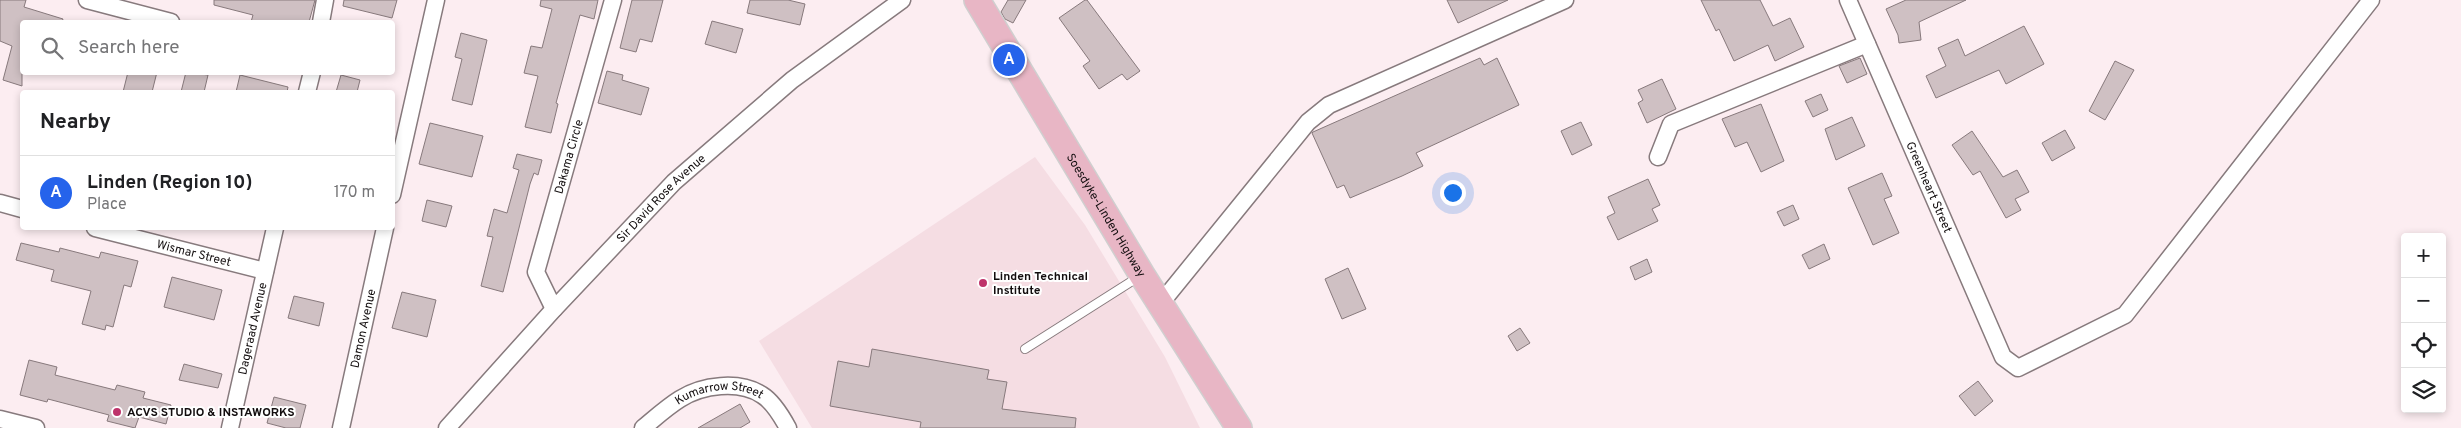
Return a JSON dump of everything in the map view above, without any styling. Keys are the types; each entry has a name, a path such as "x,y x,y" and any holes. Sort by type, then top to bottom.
{"main road":[{"name":"Soesdyke-Linden Highway","path":"977,0 1142,275 1239,428"}],"street":[{"path":"87,0 162,20"},
{"path":"321,20 325,0"},
{"path":"395,182 436,0"},
{"name":"Dakama Circle","path":"554,309 536,272 612,0"},
{"name":"Sir David Rose Avenue","path":"447,428 554,309 674,182 792,80 902,0"},
{"path":"1161,303 1308,122 1329,105 1565,0"},
{"name":"Greenheart Street","path":"1848,0 2003,357 2018,368 2125,315 2371,0"},
{"path":"1658,157 1671,124 1868,44"},
{"path":"308,90 311,75"},
{"path":"0,203 20,208"},
{"name":"Wismar Street","path":"103,230 265,271"},
{"name":"Dageraad Avenue","path":"230,428 275,230"},
{"name":"Damon Avenue","path":"341,428 385,230"},
{"name":"Kumarrow Street","path":"643,428 681,398 708,388 735,385 762,395 788,428"},
{"path":"0,419 36,428"}],"lane":[{"path":"1025,349 1142,275"}],"shaded area":[{"name":"Linden Technical Institute","path":"1035,157 1085,225 1165,357 1200,428 812,428 759,341"}],"building":[{"path":"0,0 26,0 24,7 63,19 20,20 20,75 22,75 22,86 3,80 12,46 0,41"},
{"path":"214,0 315,0 310,20 252,20 253,15 214,5"},
{"path":"344,0 397,0 392,18 343,6"},
{"path":"541,0 598,0 594,19 580,15 556,103 558,104 551,133 525,127 538,76 524,73 531,46 542,48 552,9 540,6"},
{"path":"632,0 663,0 652,42 640,39 636,52 620,48"},
{"path":"750,0 788,0 805,4 800,25 747,13"},
{"path":"1008,0 1026,0 1013,23 1005,19 1001,12"},
{"path":"1087,0 1140,71 1127,80 1122,74 1099,89 1083,66 1090,61 1059,18"},
{"path":"1447,0 1508,0 1458,23"},
{"path":"1701,0 1760,0 1773,26 1790,18 1804,47 1775,61 1768,45 1734,61 1719,29 1716,31"},
{"path":"1906,0 1966,0 1919,22 1921,40 1899,43 1898,35 1886,9"},
{"path":"712,21 743,29 736,53 705,44"},
{"path":"2024,26 2044,64 2006,84 1999,70 1936,98 1926,76 1946,66 1938,48 1958,39 1965,56"},
{"path":"461,33 487,40 472,105 452,100 462,59 455,57"},
{"path":"1480,58 1484,65 1497,58 1519,105 1416,153 1423,166 1402,176 1350,198 1344,185 1337,188 1313,132"},
{"path":"1860,58 1867,74 1847,83 1839,66"},
{"path":"2115,61 2134,70 2105,120 2089,111"},
{"path":"607,71 623,75 622,80 649,88 641,115 598,103"},
{"path":"127,75 156,75 152,90 124,90"},
{"path":"185,75 208,75 204,90 182,90"},
{"path":"240,75 288,87 287,90 236,90"},
{"path":"341,75 360,80 358,90 337,90"},
{"path":"1662,79 1676,109 1647,123 1638,103 1643,100 1638,90"},
{"path":"1821,94 1828,110 1813,117 1805,101"},
{"path":"1761,104 1784,161 1761,172 1747,142 1735,147 1722,119"},
{"path":"1852,117 1865,146 1836,160 1825,129"},
{"path":"1581,122 1592,145 1572,155 1561,131"},
{"path":"430,123 483,136 472,177 419,164"},
{"path":"2065,130 2075,148 2052,161 2042,143"},
{"path":"1972,131 2003,177 2017,170 2029,192 2015,199 2021,210 2006,218 1980,171 1973,175 1952,145"},
{"path":"517,154 542,160 538,175 534,173 530,184 503,292 481,286 493,237 487,236 494,209 507,213 519,170 513,168"},
{"path":"1882,173 1892,196 1884,199 1899,233 1873,245 1848,188"},
{"path":"1648,179 1660,205 1652,209 1658,221 1618,240 1607,217 1615,213 1608,197"},
{"path":"427,200 452,206 446,227 422,221"},
{"path":"1793,205 1799,219 1784,226 1777,212"},
{"path":"21,243 59,252 60,248 99,258 101,252 138,261 131,287 124,285 113,327 106,325 105,330 82,324 91,291 51,281 54,270 16,260"},
{"path":"1824,244 1830,259 1809,269 1802,255"},
{"path":"1647,259 1652,272 1635,280 1630,267"},
{"path":"1348,268 1366,309 1342,319 1325,279"},
{"path":"172,277 222,290 214,320 164,307"},
{"path":"402,292 436,300 427,337 392,328"},
{"path":"294,296 324,303 319,326 288,318"},
{"path":"1520,328 1530,343 1517,351 1508,336"},
{"path":"872,349 989,370 987,379 1007,382 1002,409 1076,418 1075,428 920,428 921,422 830,406 838,361 869,367"},
{"path":"29,360 57,367 55,375 115,390 117,385 145,392 143,398 171,405 166,424 139,417 135,428 107,421 109,415 48,399 47,402 20,395"},
{"path":"184,364 222,374 218,388 179,380"},
{"path":"1978,381 1993,401 1975,416 1959,396"},
{"path":"274,397 306,405 300,428 286,428 267,423"},
{"path":"740,404 750,422 740,428 698,428"}],"place":[{"name":"Linden (Region 10)","path":"1009,60"},
{"name":"Linden Technical Institute","path":"983,283"},
{"name":"ACVS STUDIO & INSTAWORKS","path":"117,412"}]}
